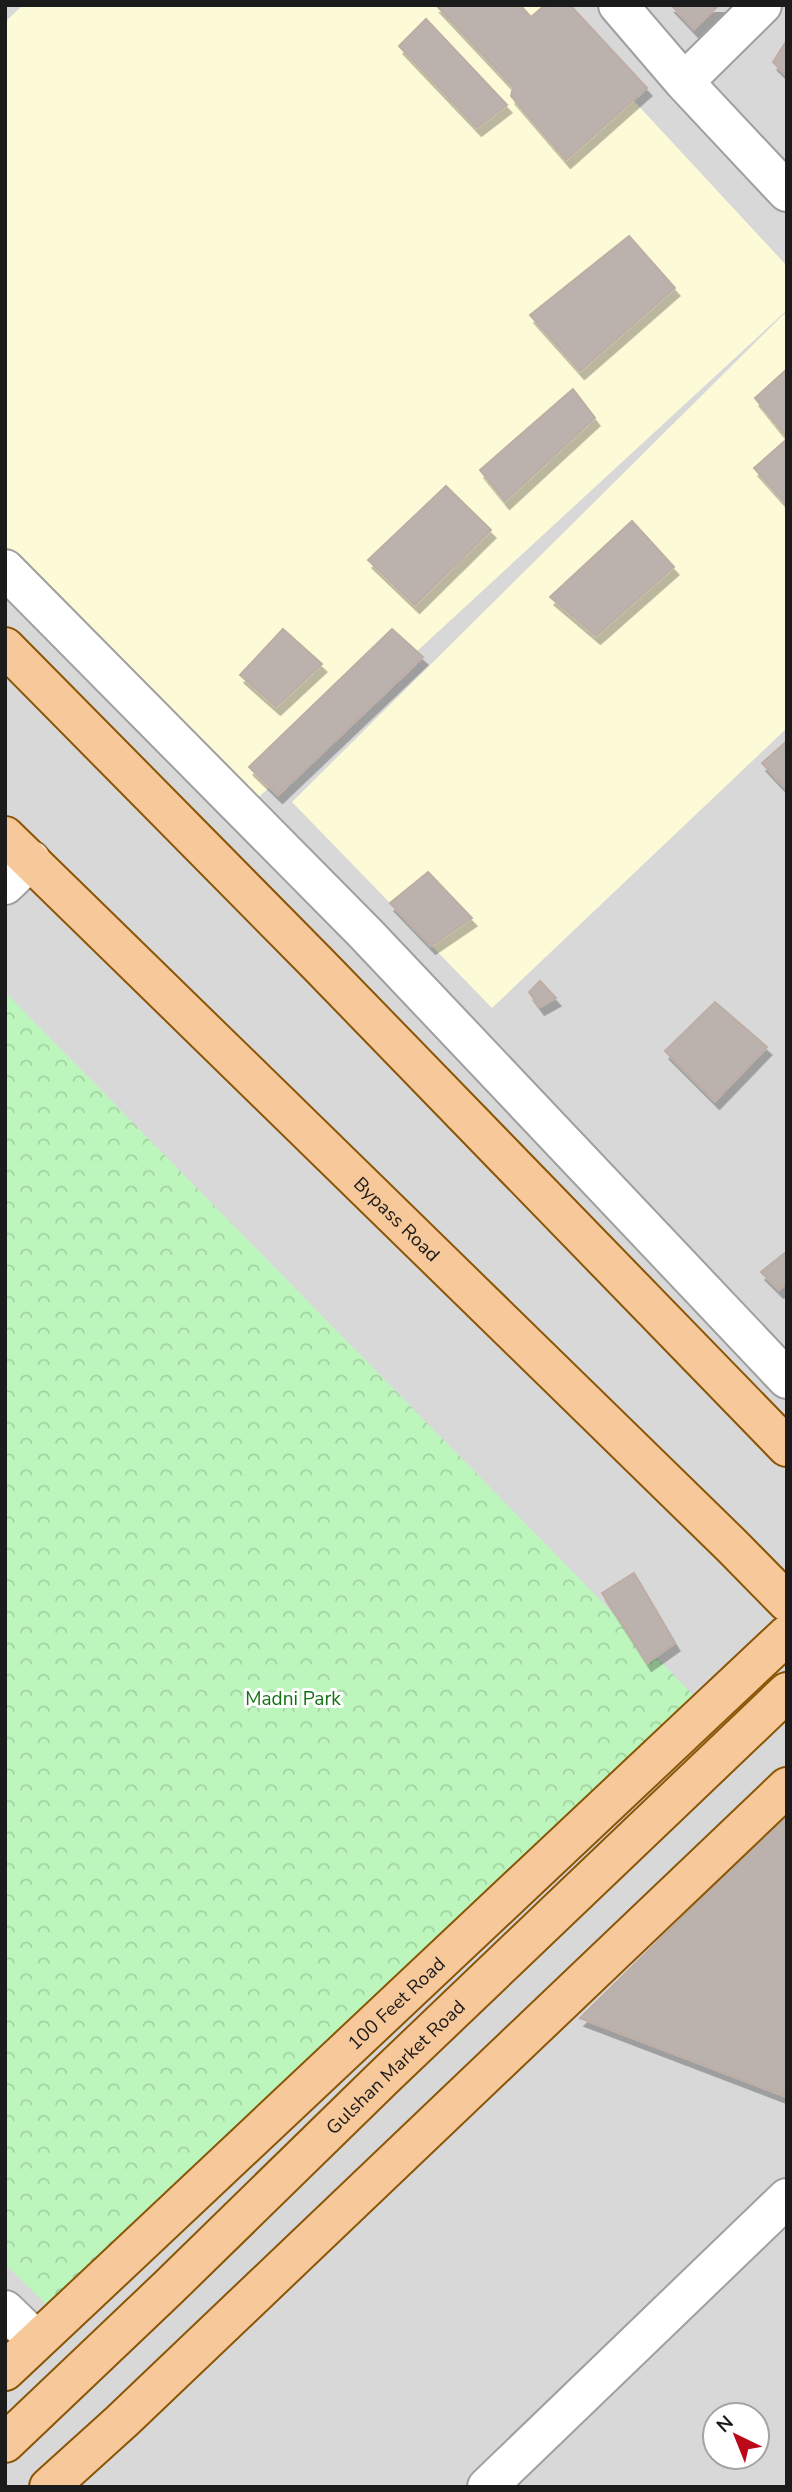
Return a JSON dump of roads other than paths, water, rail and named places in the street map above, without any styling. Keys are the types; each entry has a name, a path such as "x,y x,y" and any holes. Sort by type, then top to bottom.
{"main road":[{"path":"5,647 787,1447"},
{"name":"Bypass Road","path":"14,860 713,1526 787,1602"},
{"name":"100 Feet Road","path":"5,2371 787,1635"},
{"name":"Gulshan Market Road","path":"5,2443 787,1692"},
{"path":"50,2487 787,1787"}],"street":[{"path":"618,5 684,82 787,192"},
{"path":"684,82 762,5"},
{"path":"5,569 366,934 787,1379"},
{"path":"566,1219 605,1187"},
{"path":"487,2487 784,2206"},
{"path":"5,2310 36,2340"}],"park label":[{"name":"Madni Park","path":"293,1698"}]}
